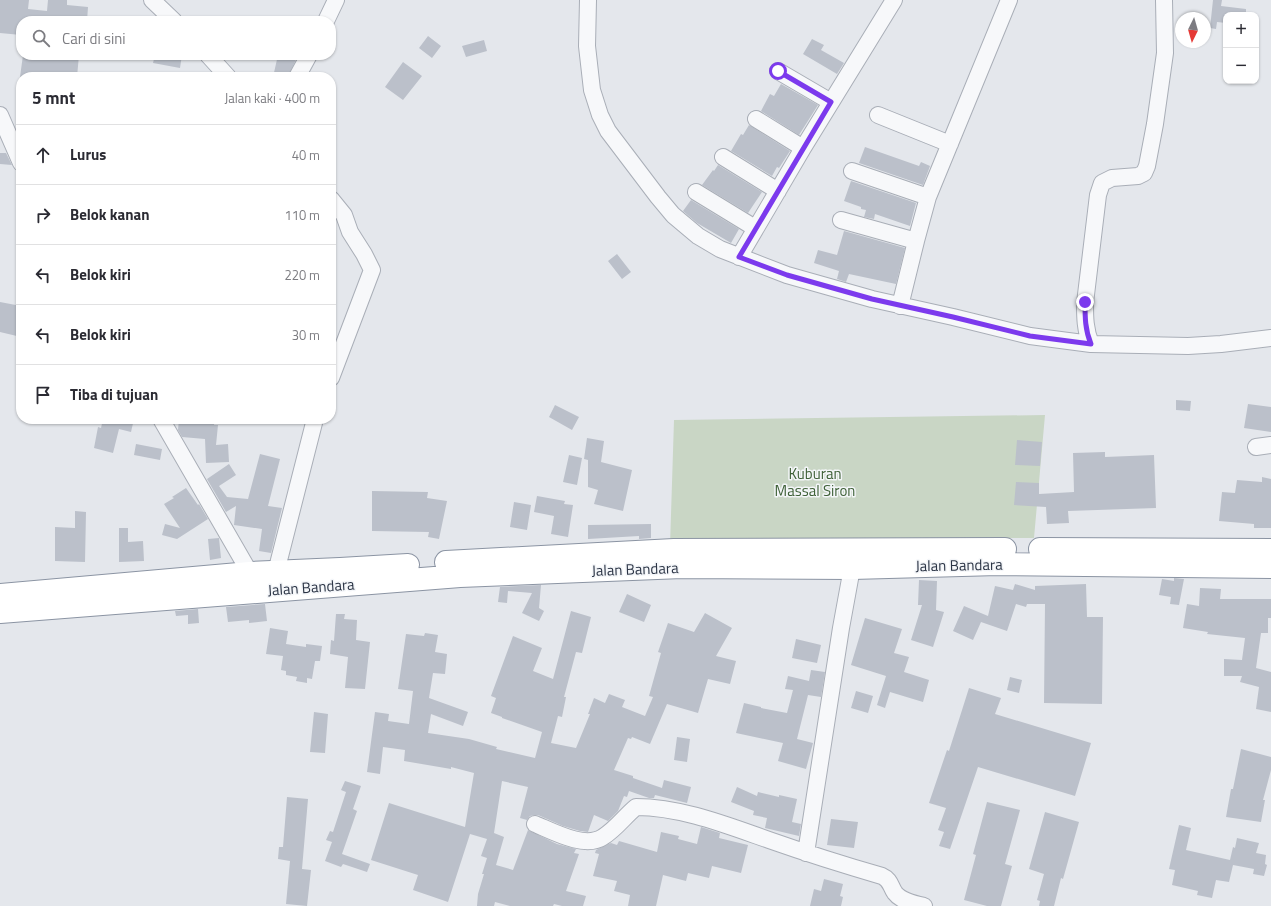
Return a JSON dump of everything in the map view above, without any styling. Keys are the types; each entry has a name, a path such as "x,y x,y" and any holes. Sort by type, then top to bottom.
{"highway":[{"name":"Jalan Bandara","path":"0,595 162,590 340,577 505,558 674,550 1271,550"},
{"name":"Jalan Bandara","path":"0,612 162,590 250,573 276,572 340,577 460,576 682,567 852,568 998,564 1271,567"}],"street":[{"path":"152,0 169,16"},
{"path":"328,16 336,0"},
{"path":"588,0 587,46 592,90 600,114 608,131 658,197 678,220 698,236 720,249 787,275 900,306 1030,336 1091,344 1188,346 1271,338"},
{"path":"739,257 803,148 894,0"},
{"path":"900,306 928,197 1009,0"},
{"path":"1091,344 1084,319 1098,195 1102,183 1112,178 1138,176 1144,173 1147,166 1155,124 1165,53 1164,0"},
{"path":"213,60 223,72"},
{"path":"300,72 306,60"},
{"path":"778,71 831,102"},
{"path":"0,115 16,152"},
{"path":"878,115 950,144"},
{"path":"756,119 803,148"},
{"path":"723,157 778,191"},
{"path":"852,171 928,197"},
{"path":"696,192 755,228"},
{"path":"336,205 344,215 350,232 372,270 336,365"},
{"path":"841,220 916,241"},
{"path":"164,424 250,573"},
{"path":"276,572 314,424"},
{"path":"806,852 841,628 852,568"},
{"path":"535,824 574,840 591,841 597,840 606,834 636,807 673,811 708,820 887,878 897,896 914,904 924,906"}],"green space":[{"name":"Kuburan Massal Siron","path":"1045,415 1034,538 845,538 844,545 670,546 674,420"}],"building":[{"path":"0,0 29,0 28,9 47,11 48,0 67,0 67,5 88,7 87,16 16,16 16,35 0,33"},
{"path":"1213,0 1222,0 1221,6 1246,9 1246,12 1223,12 1223,23 1217,22 1216,29 1211,28"},
{"path":"428,36 441,46 432,58 419,48"},
{"path":"812,39 824,45 821,50 844,63 837,74 803,54"},
{"path":"484,40 487,51 466,57 462,46"},
{"path":"22,60 79,60 77,72 21,72"},
{"path":"154,60 181,60 180,68 153,63"},
{"path":"277,60 296,60 290,72 274,72"},
{"path":"403,62 422,76 403,100 385,87"},
{"path":"781,84 818,105 799,135 761,111 770,94 774,96"},
{"path":"749,125 790,151 779,168 777,167 772,176 731,151 741,134 743,135"},
{"path":"865,147 919,166 921,162 930,166 923,185 859,163"},
{"path":"0,153 6,153 12,165 0,164"},
{"path":"718,165 762,192 748,213 702,185"},
{"path":"851,181 916,203 910,226 875,214 874,219 864,217 866,210 844,201"},
{"path":"691,200 739,229 731,243 697,223 683,211"},
{"path":"844,231 905,248 896,284 849,274 846,282 837,279 839,271 814,263 818,250 837,255"},
{"path":"617,254 631,272 622,279 608,261"},
{"path":"0,302 16,305 16,336 0,332"},
{"path":"1176,400 1191,401 1190,411 1176,410"},
{"path":"1248,404 1271,407 1271,432 1244,428"},
{"path":"555,405 579,417 572,430 549,417"},
{"path":"102,424 133,424 131,432 119,429 113,453 94,448 98,427 101,428"},
{"path":"179,424 218,425 216,445 228,444 229,462 206,463 205,439 182,437 178,430"},
{"path":"587,438 604,441 601,462 632,470 623,511 594,504 598,490 588,487 588,460 584,459"},
{"path":"1017,440 1042,442 1040,466 1015,465"},
{"path":"136,444 162,449 160,460 134,455"},
{"path":"1105,452 1105,457 1154,455 1156,508 1068,511 1069,523 1047,524 1046,507 1014,505 1016,482 1039,483 1039,494 1074,492 1073,453"},
{"path":"260,454 280,459 268,506 282,508 271,553 259,551 262,529 234,525 236,506 226,512 207,479 229,464 236,475 219,486 227,497 248,499"},
{"path":"569,455 582,458 577,485 563,482"},
{"path":"1262,477 1271,479 1271,528 1254,528 1254,524 1219,521 1222,492 1235,493 1237,480 1262,482"},
{"path":"186,488 198,505 199,504 208,519 177,539 162,535 165,524 180,528 164,504"},
{"path":"372,491 428,492 427,498 447,501 439,539 428,537 429,532 372,531"},
{"path":"537,496 565,501 564,504 573,505 568,537 551,534 554,516 534,512"},
{"path":"514,502 531,505 527,530 510,527"},
{"path":"75,511 86,512 85,562 55,561 55,527 75,528"},
{"path":"651,524 651,538 639,539 639,536 588,539 588,525"},
{"path":"119,528 128,528 128,542 143,541 144,561 119,562"},
{"path":"219,538 221,558 210,560 208,539"},
{"path":"1174,578 1184,579 1179,605 1170,604 1171,597 1159,595 1162,579 1174,581"},
{"path":"919,580 937,581 936,610 944,612 933,647 911,640 922,605 918,605"},
{"path":"1015,584 1035,590 1035,586 1086,584 1087,617 1103,617 1102,704 1044,703 1045,604 1027,604 1026,607 1016,604 1007,631 981,622 973,640 953,631 964,606 988,616 995,586 1013,590"},
{"path":"541,585 539,608 544,611 539,621 522,613 532,593 508,591 507,603 498,602 500,587"},
{"path":"1200,588 1221,589 1220,599 1271,599 1271,618 1268,618 1268,633 1261,633 1256,668 1271,672 1271,712 1256,709 1259,687 1240,682 1242,676 1224,676 1224,659 1242,660 1245,638 1207,634 1208,632 1183,628 1187,604 1199,606"},
{"path":"627,594 651,605 644,622 619,612"},
{"path":"265,604 267,621 249,623 249,620 228,622 226,607"},
{"path":"198,609 199,623 188,624 188,615 176,616 175,611"},
{"path":"571,611 591,617 582,653 576,652 564,697 566,697 562,717 558,716 551,743 576,748 590,714 588,714 594,698 605,703 609,694 625,700 622,707 645,716 653,697 649,696 661,653 658,652 668,623 694,632 705,613 732,628 716,656 736,661 730,684 708,679 698,713 667,704 650,744 632,737 631,739 628,738 614,770 662,788 664,780 691,787 687,803 655,795 654,798 649,798 629,791 627,797 624,796 618,811 608,821 594,815 588,832 563,826 538,815 530,816 527,820 520,818 528,787 502,781 494,833 504,837 496,865 513,870 528,830 557,844 576,849 574,853 579,854 566,891 586,896 583,906 562,906 554,904 553,906 510,906 495,902 494,906 477,906 478,894 484,874 482,874 487,858 481,856 487,839 470,834 448,902 413,890 418,875 371,860 389,803 465,827 474,773 451,767 451,769 404,761 405,750 383,747 380,774 367,772 375,712 389,714 388,721 409,724 413,691 398,689 406,634 424,636 425,633 438,635 435,652 447,654 445,674 433,673 429,698 468,712 463,726 431,714 428,733 469,739 497,747 496,749 535,758 542,732 491,713 496,698 491,696 513,636 542,648 533,671 553,679"},
{"path":"336,614 345,614 344,619 357,620 356,640 370,642 365,689 345,688 348,657 330,654 331,640 334,641"},
{"path":"865,618 902,629 894,653 909,657 904,672 929,680 923,702 890,692 885,708 877,705 886,676 851,665"},
{"path":"270,628 288,631 286,644 306,647 306,644 322,646 320,661 315,661 312,679 307,678 307,683 296,681 297,677 286,675 286,671 281,670 283,656 266,654"},
{"path":"796,639 821,645 817,663 792,658"},
{"path":"811,670 825,672 821,697 808,695 797,739 813,743 806,769 778,761 783,743 736,733 744,703 787,713 793,690 785,689 788,676 809,681"},
{"path":"1010,677 1022,680 1019,693 1007,690"},
{"path":"969,688 1001,698 995,714 1091,743 1075,796 978,767 950,849 939,846 944,832 938,830 946,808 929,803 947,750 949,751"},
{"path":"856,691 873,696 868,713 851,708"},
{"path":"314,712 328,714 325,753 310,752"},
{"path":"677,737 690,739 687,762 674,760"},
{"path":"1241,749 1271,757 1271,770 1263,800 1265,800 1261,822 1226,817"},
{"path":"345,781 361,786 353,809 357,811 342,854 370,864 367,872 343,864 341,867 325,861 332,842 326,840 330,831 333,832 346,792 341,790"},
{"path":"737,787 757,796 758,792 779,797 779,795 797,799 792,822 801,824 799,836 765,828 767,818 753,815 754,811 731,802"},
{"path":"287,797 308,799 302,869 311,870 307,906 286,904 290,861 278,859 279,847 283,847"},
{"path":"987,802 1020,810 1005,864 1012,866 1001,906 987,906 964,900 976,855 973,854"},
{"path":"1045,812 1079,822 1063,879 1061,878 1054,906 1039,906 1040,901 1037,900 1044,874 1029,869"},
{"path":"831,819 858,822 854,848 827,845"},
{"path":"1179,825 1191,828 1186,850 1230,860 1237,838 1259,843 1256,853 1266,855 1265,864 1267,865 1264,876 1253,874 1254,869 1233,865 1229,882 1216,880 1212,898 1197,895 1198,891 1172,885 1175,870 1169,869"},
{"path":"701,827 720,833 719,838 748,845 741,873 712,866 709,878 688,873 686,881 663,875 656,906 628,906 630,895 614,891 617,881 593,876 599,854 595,853 596,850 611,843 617,845 619,841 657,852 661,832 679,836 678,839 697,844"},
{"path":"824,879 843,884 840,896 843,897 841,906 810,906 814,889 821,891"}],"route":[{"path":"778,71 831,102 739,257 787,275 900,306 1030,336 1091,344 1084,319 1085,302"}]}
